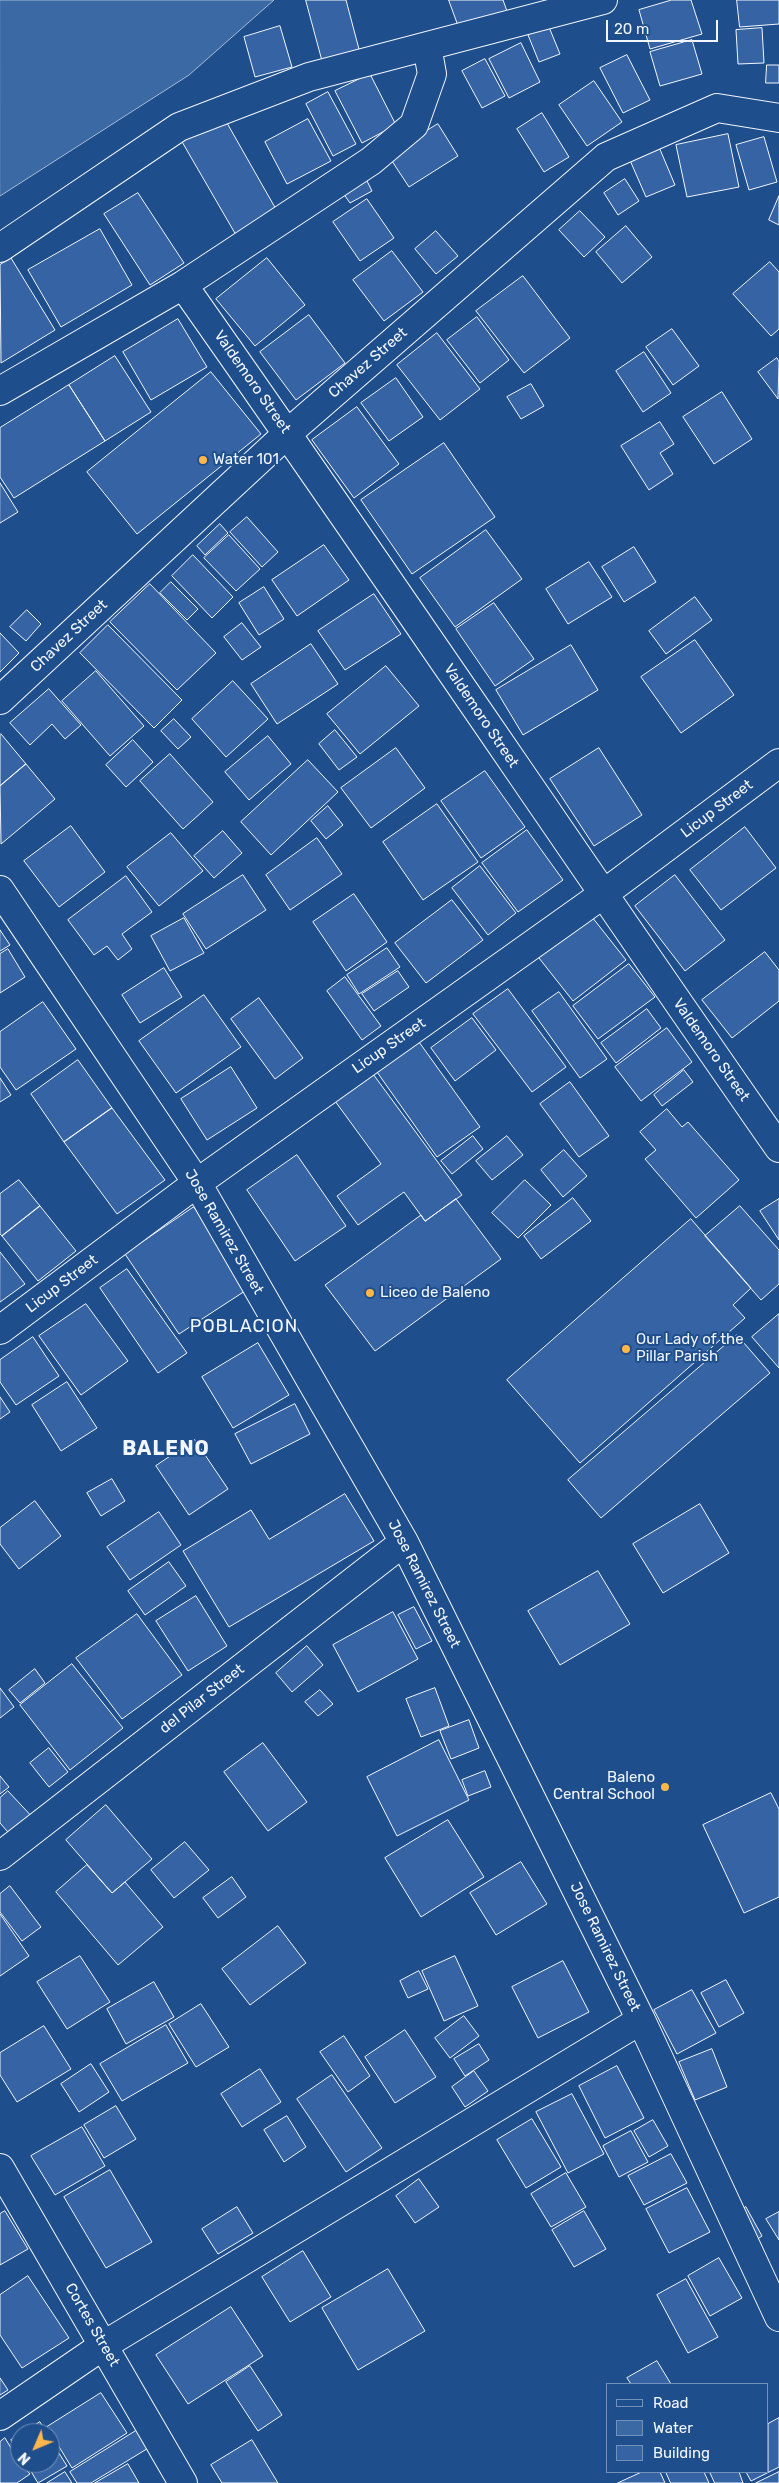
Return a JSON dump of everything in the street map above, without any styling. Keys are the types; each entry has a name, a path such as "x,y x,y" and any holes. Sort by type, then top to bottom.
{"street":[{"path":"0,248 179,127 309,77 604,0"},
{"path":"0,392 183,284 371,161 414,125 432,74 427,46"},
{"name":"Chavez Street","path":"0,700 288,433 606,157 717,108 779,118"},
{"name":"Valdemoro Street","path":"183,284 288,433 602,895 779,1148"},
{"name":"Licup Street","path":"0,1330 197,1183 602,895 779,763"},
{"name":"Jose Ramirez Street","path":"0,890 197,1183 404,1542 641,2020 779,2317"},
{"name":"del Pilar Street","path":"0,1856 404,1542"},
{"path":"0,2416 104,2345 641,2020"},
{"name":"Cortes Street","path":"0,2168 183,2483"}],"water":[{"path":"0,0 274,0 189,75 0,196"}],"building":[{"path":"306,0 346,0 360,53 323,63"},
{"path":"449,0 503,0 508,14 460,30"},
{"path":"672,0 691,0 702,34 650,49 639,10"},
{"path":"737,0 779,0 779,24 740,27"},
{"path":"280,26 292,67 255,77 244,37"},
{"path":"549,27 560,54 539,62 528,35"},
{"path":"762,28 764,63 738,64 736,30"},
{"path":"692,40 702,74 660,86 650,52"},
{"path":"521,43 540,82 509,98 489,59"},
{"path":"627,55 650,100 623,113 600,68"},
{"path":"485,59 505,96 482,108 462,71"},
{"path":"767,65 779,65 779,83 766,83"},
{"path":"370,74 396,125 362,143 335,91"},
{"path":"594,81 622,122 587,146 559,105"},
{"path":"328,92 356,144 333,156 306,104"},
{"path":"542,113 569,157 544,172 517,129"},
{"path":"223,116 277,211 236,235 181,140"},
{"path":"308,119 331,161 287,184 265,142"},
{"path":"438,124 458,156 409,187 388,155"},
{"path":"728,134 739,187 687,197 676,145"},
{"path":"764,137 777,182 749,190 736,145"},
{"path":"659,147 675,185 646,197 629,158"},
{"path":"365,177 372,191 350,203 341,190"},
{"path":"625,179 639,201 618,215 604,193"},
{"path":"138,193 184,263 150,285 104,214"},
{"path":"779,196 779,225 769,220"},
{"path":"367,199 394,238 360,261 333,222"},
{"path":"580,211 605,237 584,257 559,230"},
{"path":"626,226 652,257 622,283 596,252"},
{"path":"100,229 132,285 61,327 28,270"},
{"path":"436,231 458,256 436,274 415,249"},
{"path":"392,251 423,292 384,321 353,280"},
{"path":"11,258 55,330 1,363 0,265"},
{"path":"267,258 305,305 255,346 216,299"},
{"path":"770,262 779,272 779,329 771,336 733,294"},
{"path":"523,276 570,338 524,373 476,311"},
{"path":"309,315 345,363 296,400 260,352"},
{"path":"477,317 509,360 480,383 447,340"},
{"path":"178,319 207,367 151,400 123,352"},
{"path":"672,329 699,366 673,385 646,347"},
{"path":"437,333 480,389 440,420 397,365"},
{"path":"644,352 671,393 643,412 616,371"},
{"path":"115,356 151,412 105,441 69,385"},
{"path":"777,358 779,362 778,399 758,372"},
{"path":"211,372 261,434 137,534 87,472"},
{"path":"396,378 423,417 389,441 361,403"},
{"path":"531,384 544,406 521,419 507,397"},
{"path":"69,385 105,441 14,498 0,477 0,428"},
{"path":"722,392 752,439 714,464 683,417"},
{"path":"357,407 399,464 354,498 312,440"},
{"path":"660,422 674,444 660,453 673,474 649,490 621,446"},
{"path":"444,443 495,517 412,574 361,500"},
{"path":"0,483 18,512 0,523"},
{"path":"247,517 278,552 262,567 230,532"},
{"path":"220,524 228,533 205,555 197,546"},
{"path":"486,530 522,579 455,627 420,578"},
{"path":"229,535 260,569 236,591 204,558"},
{"path":"324,545 349,580 297,616 272,580"},
{"path":"634,547 656,582 624,602 602,567"},
{"path":"193,555 233,597 212,618 172,576"},
{"path":"589,562 612,597 568,624 546,589"},
{"path":"171,582 198,609 187,620 160,593"},
{"path":"150,584 216,653 177,690 110,622"},
{"path":"264,587 284,619 259,635 239,603"},
{"path":"374,594 401,634 345,670 318,631"},
{"path":"695,597 712,620 666,654 649,631"},
{"path":"494,603 534,659 495,686 456,629"},
{"path":"27,610 41,624 26,641 10,627"},
{"path":"242,623 261,647 242,660 224,637"},
{"path":"108,625 182,700 154,728 80,653"},
{"path":"0,633 19,653 0,672"},
{"path":"695,640 734,695 681,733 641,677"},
{"path":"311,644 338,684 277,724 251,684"},
{"path":"571,645 598,690 523,735 496,690"},
{"path":"386,666 419,706 360,754 327,714"},
{"path":"96,671 144,726 110,756 62,701"},
{"path":"233,681 268,719 226,757 192,719"},
{"path":"49,689 81,725 65,739 52,724 30,745 10,723"},
{"path":"174,719 191,737 178,749 161,731"},
{"path":"335,730 357,757 339,770 319,744"},
{"path":"0,735 26,764 0,786"},
{"path":"268,736 291,764 249,800 225,772"},
{"path":"133,740 153,762 126,787 106,765"},
{"path":"396,748 425,788 371,828 341,788"},
{"path":"599,748 642,815 594,846 550,779"},
{"path":"170,754 213,802 183,829 140,781"},
{"path":"308,760 338,792 271,855 241,822"},
{"path":"26,764 55,799 1,844 0,786"},
{"path":"485,771 525,827 481,858 441,801"},
{"path":"437,804 478,862 423,900 383,842"},
{"path":"328,806 343,825 326,839 311,821"},
{"path":"71,826 105,872 59,907 24,861"},
{"path":"745,827 776,868 721,910 690,870"},
{"path":"527,830 563,880 518,912 482,863"},
{"path":"223,831 242,853 214,878 194,856"},
{"path":"171,833 203,871 159,906 127,867"},
{"path":"317,838 342,874 290,910 266,875"},
{"path":"480,866 516,913 488,935 452,888"},
{"path":"243,875 266,910 206,949 183,914"},
{"path":"675,875 725,940 685,971 635,906"},
{"path":"126,876 152,912 122,934 132,949 118,960 107,946 94,955 68,920"},
{"path":"354,894 387,942 346,971 313,922"},
{"path":"452,900 483,940 426,983 395,943"},
{"path":"592,917 626,960 573,1001 539,958"},
{"path":"184,918 204,953 170,971 151,936"},
{"path":"0,930 10,945 0,951"},
{"path":"387,948 400,967 359,994 347,975"},
{"path":"8,949 25,977 0,993 0,954"},
{"path":"765,952 779,970 779,1001 732,1038 702,1000"},
{"path":"629,964 655,997 598,1039 573,1006"},
{"path":"164,968 182,997 140,1023 122,995"},
{"path":"398,971 409,987 374,1011 362,994"},
{"path":"345,977 381,1026 362,1040 327,991"},
{"path":"508,989 566,1067 532,1092 473,1014"},
{"path":"559,992 607,1059 580,1078 532,1011"},
{"path":"204,995 241,1047 176,1093 139,1041"},
{"path":"259,998 303,1058 275,1079 231,1019"},
{"path":"43,1002 76,1049 16,1090 0,1067 0,1032"},
{"path":"647,1009 661,1028 616,1063 601,1043"},
{"path":"472,1018 496,1050 455,1081 431,1048"},
{"path":"667,1028 692,1062 641,1101 615,1067"},
{"path":"419,1042 480,1127 437,1157 377,1072"},
{"path":"78,1060 112,1108 64,1142 31,1094"},
{"path":"231,1067 257,1108 207,1140 181,1099"},
{"path":"684,1070 693,1082 662,1106 654,1095"},
{"path":"373,1074 462,1195 425,1221 404,1192 358,1225 337,1196 381,1164 335,1101"},
{"path":"0,1078 11,1095 0,1102"},
{"path":"570,1082 609,1136 579,1157 540,1104"},
{"path":"112,1108 165,1180 117,1214 64,1142"},
{"path":"667,1109 682,1127 688,1122 739,1180 696,1218 645,1159 656,1150 640,1132"},
{"path":"473,1136 483,1149 452,1174 441,1161"},
{"path":"507,1136 523,1155 492,1180 476,1161"},
{"path":"564,1150 587,1176 563,1197 541,1170"},
{"path":"297,1155 346,1226 295,1261 247,1190"},
{"path":"19,1180 40,1206 2,1236 0,1234 0,1194"},
{"path":"525,1180 551,1205 518,1238 492,1213"},
{"path":"573,1198 591,1221 541,1259 524,1236"},
{"path":"456,1199 501,1259 375,1351 325,1285 421,1215 425,1221"},
{"path":"779,1199 779,1240 760,1211"},
{"path":"40,1206 76,1251 38,1281 2,1236"},
{"path":"740,1206 779,1250 779,1284 761,1300 705,1236"},
{"path":"194,1207 248,1289 179,1334 125,1254"},
{"name":"Our Lady of the Pillar Parish","path":"691,1219 751,1288 733,1305 745,1318 580,1463 507,1380"},
{"path":"0,1252 25,1284 0,1302"},
{"path":"127,1269 187,1353 158,1373 100,1288"},
{"path":"86,1304 128,1361 81,1395 39,1336"},
{"path":"779,1314 779,1368 752,1337"},
{"path":"737,1335 770,1373 601,1518 568,1480"},
{"path":"33,1337 59,1376 16,1405 0,1382 0,1360"},
{"path":"258,1343 289,1395 233,1428 202,1377"},
{"path":"67,1382 97,1428 61,1451 32,1405"},
{"path":"0,1397 10,1412 0,1419"},
{"path":"295,1404 310,1434 251,1464 235,1434"},
{"path":"195,1440 228,1489 189,1515 156,1466"},
{"path":"112,1479 125,1501 101,1516 87,1493"},
{"path":"345,1494 374,1541 229,1627 183,1551 251,1510 269,1539"},
{"path":"35,1501 61,1536 19,1569 0,1544 0,1528"},
{"path":"700,1504 729,1553 663,1593 633,1544"},
{"path":"159,1512 181,1545 130,1580 107,1547"},
{"path":"169,1562 186,1586 145,1615 128,1591"},
{"path":"598,1571 630,1624 560,1665 528,1611"},
{"path":"196,1596 227,1646 188,1671 156,1621"},
{"path":"414,1607 432,1641 416,1649 398,1615"},
{"path":"393,1612 418,1659 358,1692 333,1645"},
{"path":"137,1614 182,1675 122,1719 76,1658"},
{"path":"307,1646 323,1665 292,1692 276,1673"},
{"path":"72,1664 123,1728 70,1770 20,1705"},
{"path":"35,1669 45,1683 20,1703 9,1690"},
{"path":"0,1688 14,1707 0,1718"},
{"path":"435,1688 449,1726 421,1737 406,1699"},
{"path":"320,1690 333,1704 318,1716 305,1702"},
{"path":"469,1720 479,1748 451,1759 440,1731"},
{"path":"439,1740 469,1800 397,1836 367,1777"},
{"path":"263,1743 307,1802 268,1831 224,1772"},
{"path":"49,1748 68,1772 49,1787 30,1763"},
{"path":"485,1771 491,1787 468,1796 462,1780"},
{"path":"0,1776 9,1787 0,1794"},
{"path":"8,1791 36,1821 15,1840 0,1823 0,1798"},
{"path":"771,1793 779,1809 779,1897 744,1913 703,1825"},
{"path":"106,1805 152,1859 112,1893 66,1840"},
{"path":"448,1820 484,1877 421,1917 385,1858"},
{"path":"185,1842 209,1870 174,1898 151,1870"},
{"path":"521,1862 547,1904 496,1935 470,1893"},
{"path":"87,1865 112,1893 125,1882 163,1927 118,1965 56,1892"},
{"path":"232,1877 246,1897 218,1918 203,1898"},
{"path":"10,1886 41,1927 22,1941 0,1912 0,1894"},
{"path":"0,1914 29,1956 0,1976"},
{"path":"278,1926 306,1963 250,2005 222,1969"},
{"path":"80,1956 110,2002 67,2029 37,1982"},
{"path":"455,1956 478,2006 444,2021 422,1971"},
{"path":"563,1961 589,2012 538,2038 512,1987"},
{"path":"419,1971 428,1989 408,1998 400,1981"},
{"path":"726,1980 744,2013 719,2027 701,1993"},
{"path":"154,1982 174,2017 126,2044 107,2009"},
{"path":"692,1990 716,2033 677,2054 654,2010"},
{"path":"201,2004 229,2047 196,2067 169,2024"},
{"path":"464,2016 479,2036 450,2058 435,2038"},
{"path":"166,2025 188,2063 122,2101 100,2064"},
{"path":"44,2026 71,2069 17,2102 0,2075 0,2053"},
{"path":"405,2030 436,2077 395,2103 365,2057"},
{"path":"344,2036 370,2076 348,2092 320,2052"},
{"path":"479,2044 489,2060 465,2076 454,2059"},
{"path":"712,2049 727,2087 695,2100 679,2062"},
{"path":"91,2064 109,2092 79,2112 61,2084"},
{"path":"617,2066 644,2118 605,2138 579,2086"},
{"path":"260,2069 281,2102 242,2127 221,2094"},
{"path":"474,2071 488,2091 465,2107 452,2087"},
{"path":"332,2075 382,2148 346,2172 297,2099"},
{"path":"572,2094 604,2154 568,2173 536,2112"},
{"path":"116,2106 136,2139 104,2158 84,2125"},
{"path":"287,2116 306,2147 284,2162 264,2130"},
{"path":"532,2119 561,2167 526,2188 497,2140"},
{"path":"653,2120 668,2146 649,2157 634,2131"},
{"path":"82,2127 105,2166 55,2195 31,2156"},
{"path":"631,2131 648,2162 619,2177 603,2146"},
{"path":"671,2154 687,2183 644,2205 628,2176"},
{"path":"110,2170 152,2242 106,2268 64,2197"},
{"path":"566,2173 586,2207 551,2227 531,2194"},
{"path":"419,2179 439,2207 415,2223 396,2196"},
{"path":"687,2188 710,2232 669,2253 646,2209"},
{"path":"237,2207 253,2233 218,2254 202,2229"},
{"path":"746,2207 762,2236 750,2244 733,2215"},
{"path":"5,2211 28,2249 0,2265 0,2214"},
{"path":"584,2211 606,2249 574,2267 552,2230"},
{"path":"779,2212 779,2240 766,2219"},
{"path":"303,2251 331,2297 290,2322 262,2277"},
{"path":"719,2258 742,2298 710,2316 688,2276"},
{"path":"388,2269 425,2331 358,2370 322,2308"},
{"path":"28,2276 69,2338 22,2368 0,2335 0,2295"},
{"path":"686,2279 718,2337 688,2353 657,2295"},
{"path":"231,2307 263,2356 188,2404 156,2355"},
{"path":"657,2361 670,2383 630,2383 627,2378"},
{"path":"250,2366 282,2415 258,2431 226,2382"},
{"path":"0,2378 8,2390 0,2395"},
{"path":"101,2393 127,2433 72,2468 60,2448 60,2423 53,2423"},
{"path":"779,2418 779,2467 769,2472 769,2423"},
{"path":"139,2429 150,2447 91,2483 77,2483 70,2472"},
{"path":"5,2438 10,2446 10,2473 30,2474 17,2483 0,2483 0,2442"},
{"path":"252,2440 278,2483 222,2483 211,2465"},
{"path":"60,2455 67,2466 60,2470"},
{"path":"128,2464 139,2483 95,2483"},
{"path":"65,2472 72,2483 47,2483"},
{"path":"779,2472 779,2483 756,2483"},
{"path":"32,2473 55,2473 38,2483"},
{"path":"640,2473 660,2473 665,2483 618,2483"},
{"path":"666,2473 704,2473 709,2483 671,2483"},
{"path":"710,2473 739,2473 743,2483 715,2483"},
{"path":"747,2473 767,2473 751,2481"}],"place":[{"name":"Water 101","path":"203,460"},
{"name":"Liceo de Baleno","path":"370,1293"},
{"name":"Our Lady of the Pillar Parish","path":"626,1349"},
{"name":"Baleno Central School","path":"665,1787"}],"district":[{"name":"POBLACION","path":"244,1327"},
{"name":"BALENO","path":"166,1449"}]}
